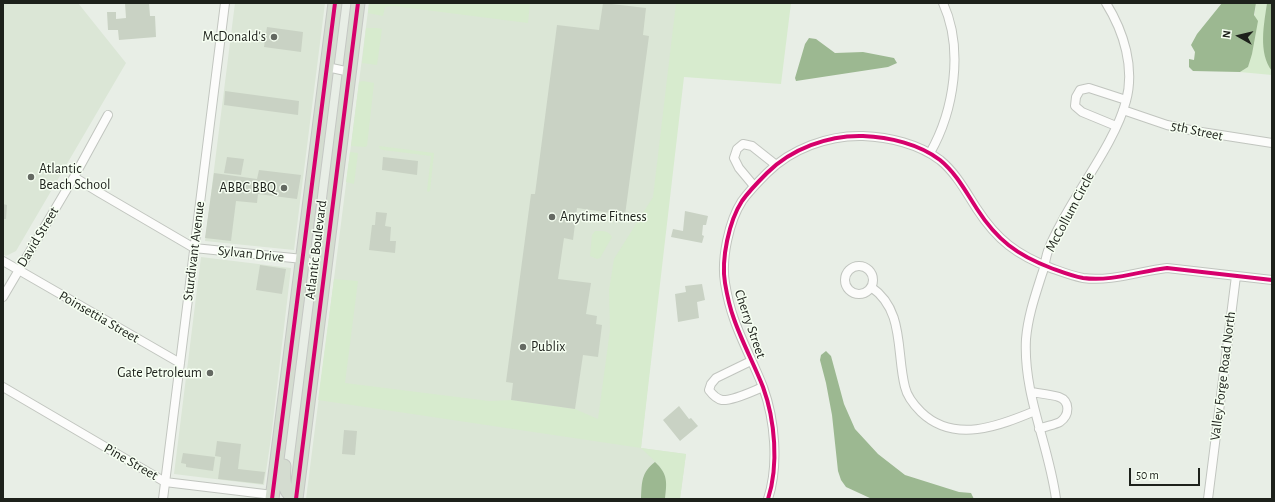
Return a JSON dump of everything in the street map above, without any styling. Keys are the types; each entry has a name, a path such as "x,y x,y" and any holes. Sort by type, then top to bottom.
{"highway":[{"name":"Atlantic Boulevard","path":"275,498 282,426 335,3"},
{"name":"Atlantic Boulevard","path":"295,499 358,3"},
{"path":"282,426 287,432 283,482 287,491 295,499"}],"street":[{"name":"Sturdivant Avenue","path":"163,499 225,3"},
{"path":"930,153 938,140 949,108 954,81 954,54 951,29 943,3"},
{"name":"McCollum Circle","path":"1056,499 1031,392 1028,375 1026,339 1034,295 1050,245 1064,216 1111,137 1126,100 1129,73 1127,55 1120,29 1106,3"},
{"path":"327,67 350,72"},
{"path":"1116,126 1082,112 1076,106 1076,97 1080,90 1089,88 1126,100"},
{"name":"5th Street","path":"1123,110 1167,125 1195,132 1272,143"},
{"name":"David Street","path":"3,297 74,177 108,115"},
{"name":"Cherry Street","path":"768,499 774,459 772,424 763,387 733,317 725,282 725,255 731,225 741,202 754,186 776,165 796,152 832,138 854,136 891,140 921,148 941,161 958,180 985,222 1010,248 1030,260 1069,275 1085,278 1115,277 1167,268 1272,280"},
{"path":"754,186 739,168 734,158 737,149 743,144 752,146 776,165"},
{"name":"Sylvan Drive","path":"74,177 107,198 194,248 303,259 325,270"},
{"name":"Poinsettia Street","path":"3,261 180,363"},
{"name":"Valley Forge Road North","path":"1208,499 1236,276"},
{"path":"871,287 880,293 891,311 898,331 905,389 916,407 928,419 944,428 969,431 1006,423 1035,412"},
{"name":"Cherry Street","path":"751,361 716,378 711,384 709,390 713,395 721,400 730,399 763,387"},
{"name":"Pine Street","path":"3,387 165,482 275,498"},
{"path":"1031,392 1048,396 1056,396 1064,399 1067,406 1067,412 1061,421 1039,429"}],"shaded area":[{"name":"Atlantic Beach School","path":"3,3 78,3 126,63 16,251 6,256 3,254"},
{"path":"235,3 325,3 294,250 205,241"},
{"path":"369,3 690,3 641,448 686,454 680,499 306,499"},
{"path":"369,3 530,3 528,23 394,6 385,7 383,16 368,13"},
{"path":"676,3 791,3 781,84 684,77 641,448 318,400 334,279 358,281 345,383 489,401 511,400 575,409 598,419 610,330 609,290 614,259 653,197"},
{"path":"1222,3 1256,3 1254,15 1258,21 1248,67 1240,72 1193,71 1189,67 1189,59 1194,60 1195,52 1191,45 1197,34"},
{"path":"1256,3 1267,3 1264,27 1272,75 1240,72 1248,67"},
{"path":"1267,3 1272,3 1272,71 1265,56 1263,47"},
{"path":"366,28 382,29 377,65 362,63"},
{"path":"809,38 816,39 835,53 863,52 894,58 897,63 888,67 796,81 795,78 805,44"},
{"path":"363,81 374,83 367,146 351,146 359,82"},
{"path":"379,146 434,153 430,191 427,191 431,156 383,150 380,149"},
{"path":"350,152 358,153 354,184 346,182"},
{"path":"595,231 607,232 612,237 600,258 597,259 590,256 592,235"},
{"path":"201,257 291,268 264,485 174,474"},
{"path":"826,351 831,356 844,404 855,429 878,454 905,475 959,492 971,493 974,499 872,499 846,487 841,480 838,471 832,415 820,360 821,355"},
{"path":"641,448 686,454 680,499 665,499 666,481 662,470"},
{"path":"655,462 662,470 666,479 665,499 641,499 643,478 650,466"}],"building":[{"path":"125,3 149,3 150,16 155,16 156,37 119,40 118,30 108,30 107,12 116,12 116,19 126,18"},
{"path":"603,3 646,8 643,35 649,36 625,215 577,208 573,240 564,238 558,279 591,283 586,314 597,316 596,324 602,325 598,357 583,355 575,409 511,400 513,383 506,382 531,194 535,194 557,25 599,30"},
{"path":"267,27 303,32 301,52 264,47"},
{"path":"225,91 299,101 298,115 224,105"},
{"path":"227,157 244,159 241,175 224,173"},
{"path":"383,157 418,161 417,175 382,170"},
{"path":"259,170 301,175 297,199 258,194 257,203 236,201 231,241 205,238 214,173 257,179"},
{"path":"3,204 7,205 6,219 3,219"},
{"path":"685,211 708,216 706,225 703,225 702,235 704,236 702,243 671,237 673,229 683,231"},
{"path":"376,212 387,213 385,226 391,227 390,241 396,241 395,253 369,250 372,225 375,225"},
{"path":"260,265 286,269 282,294 256,290"},
{"path":"702,284 705,300 697,302 699,318 678,322 675,294 686,292 685,286"},
{"path":"679,406 689,419 691,418 698,426 680,441 663,420"},
{"path":"344,430 357,431 355,455 342,454"},
{"path":"217,441 241,444 238,469 265,472 263,484 218,479 221,457 215,456"},
{"path":"183,453 215,457 213,471 186,467 186,464 181,463"}],"cycle path":[{"path":"272,499 335,3"},
{"path":"296,499 358,3"},
{"path":"768,499 774,472 773,428 763,387 734,319 730,306 726,288 724,263 730,229 737,209 742,201 777,164 799,150 837,138 863,136 903,142 932,154 951,171 985,220 1000,238 1028,258 1071,275 1083,278 1104,279 1167,268 1272,280"}],"place":[{"name":"McDonald's","path":"274,37"},
{"name":"Atlantic Beach School","path":"31,177"},
{"name":"ABBC BBQ","path":"284,188"},
{"name":"Anytime Fitness","path":"552,217"},
{"name":"Publix","path":"523,347"},
{"name":"Gate Petroleum","path":"210,373"}]}
